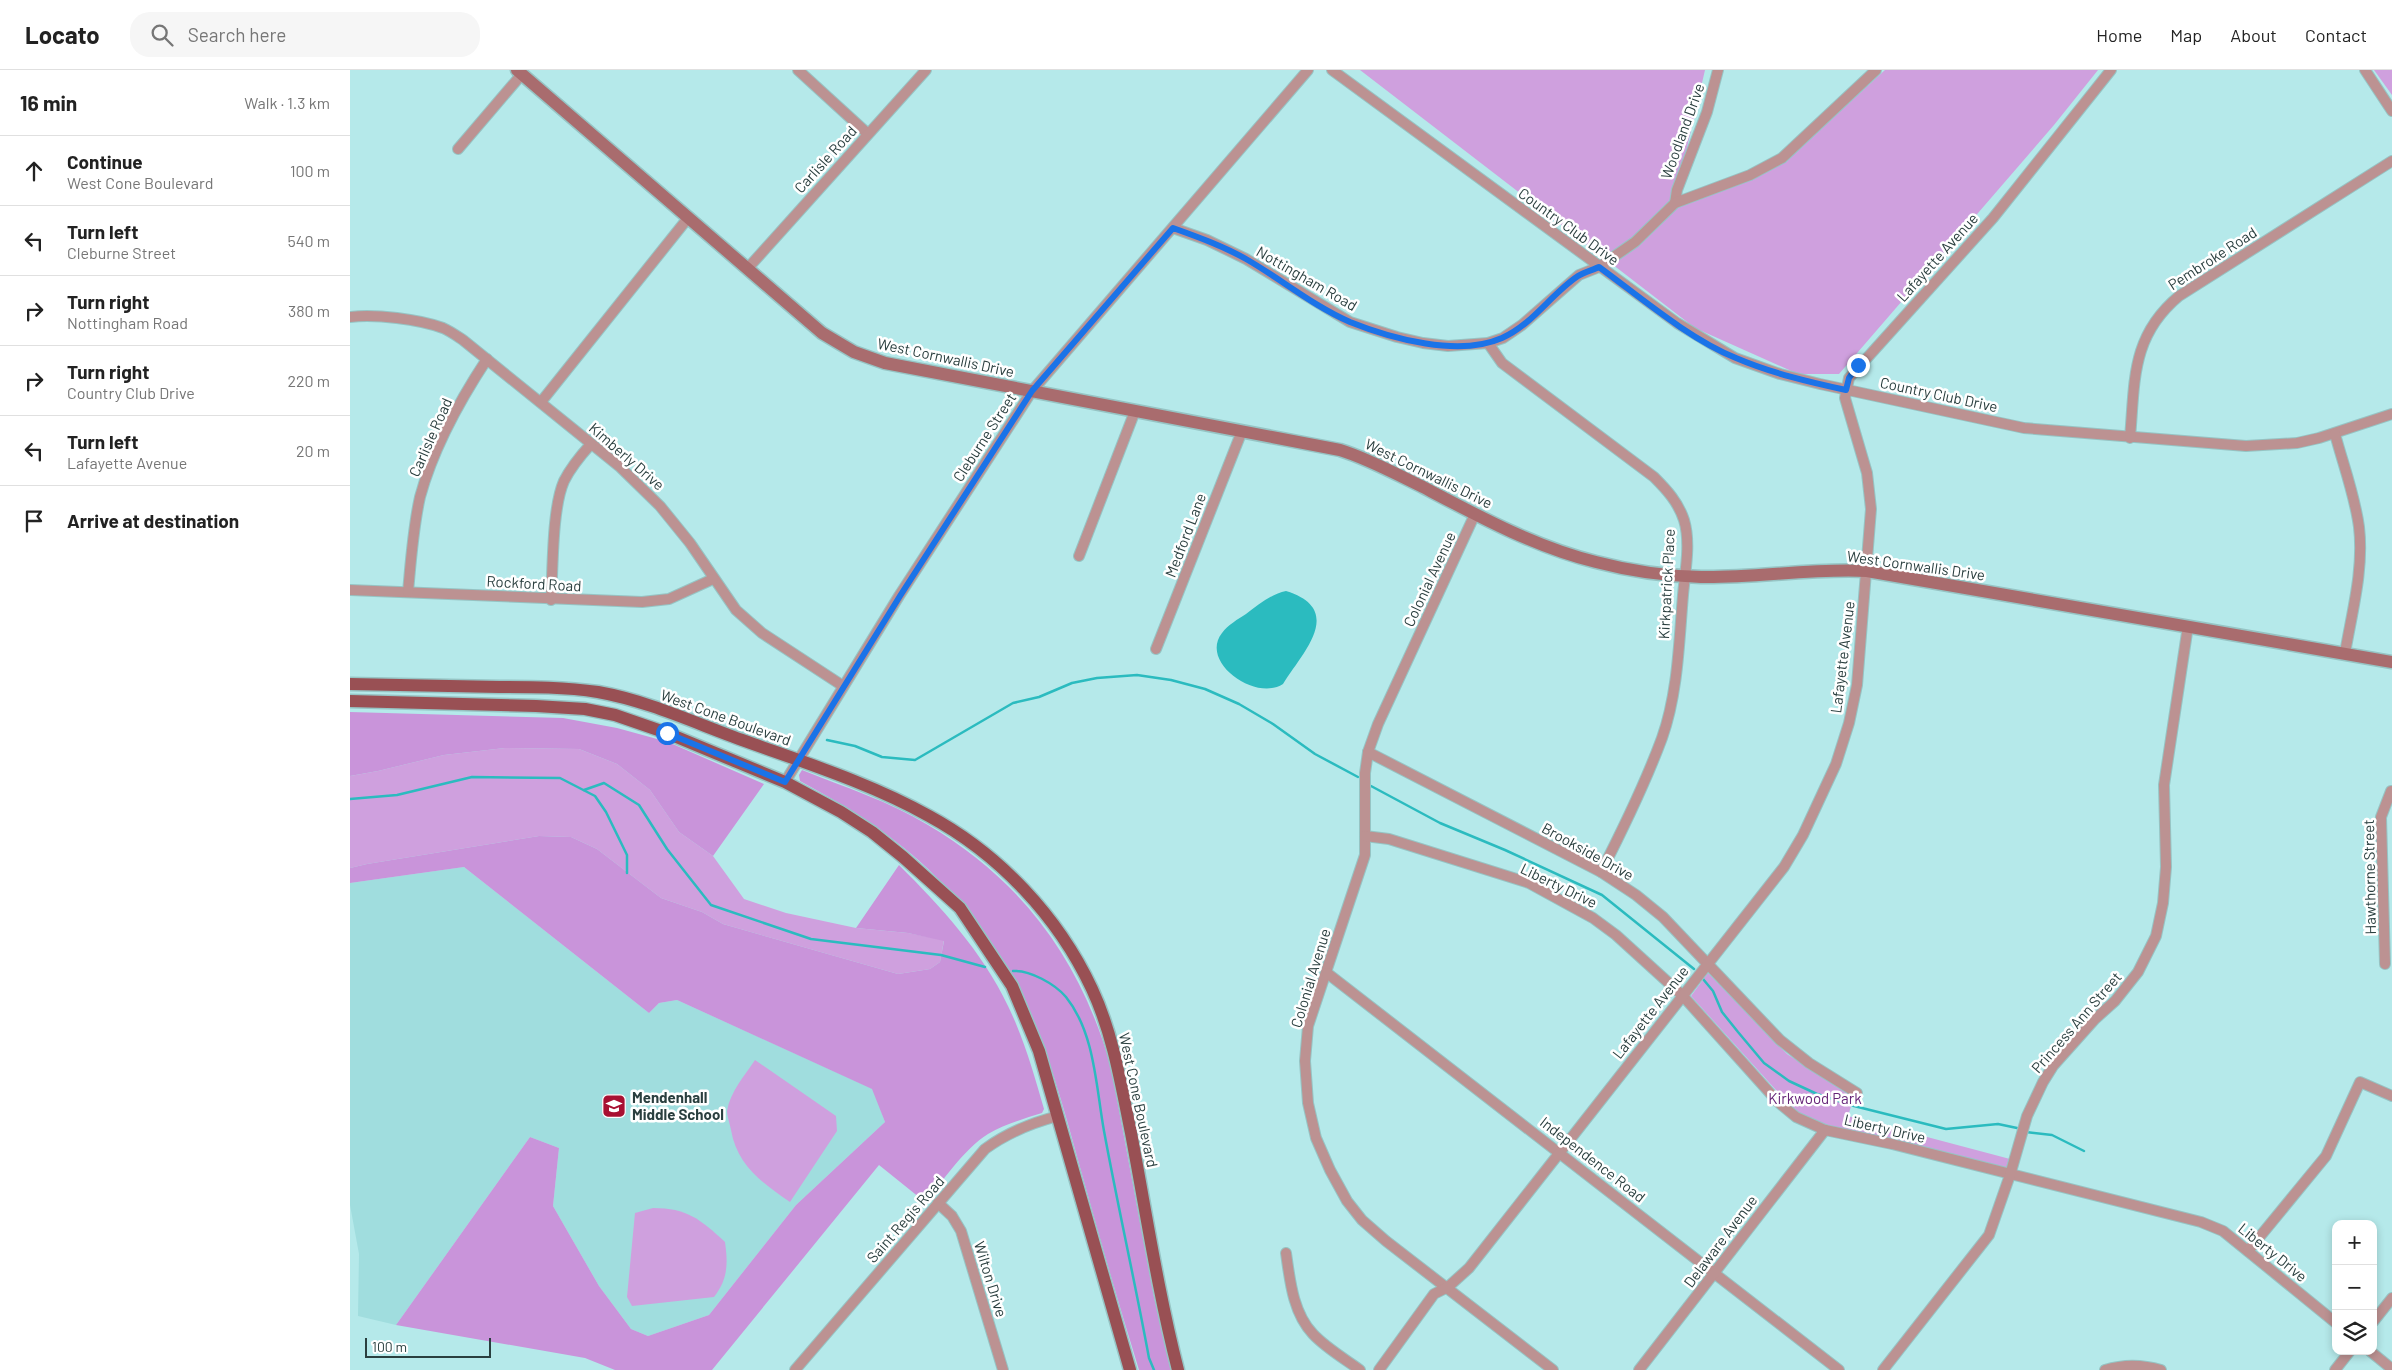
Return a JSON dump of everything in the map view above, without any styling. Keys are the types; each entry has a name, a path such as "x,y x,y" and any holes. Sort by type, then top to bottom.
{"main road":[{"name":"West Cone Boulevard","path":"350,684 563,688 599,692 643,703 798,760 907,804 957,833 1005,871 1040,907 1076,959 1100,1009 1110,1036 1120,1076 1165,1313 1178,1370"},
{"path":"350,701 536,706 585,709 615,715 667,733 785,782 841,812 872,832 903,857 960,908 1012,986 1023,1009 1039,1051 1130,1370"}],"street":[{"path":"798,70 868,134"},
{"name":"Carlisle Road","path":"748,268 926,70"},
{"name":"Cleburne Street","path":"785,782 843,686 1032,391 1308,70"},
{"name":"Country Club Drive","path":"1332,70 1677,323 1735,358 1780,374 2024,428 2246,446 2297,442 2336,434 2392,414"},
{"name":"Woodland Drive","path":"1675,203 1677,190 1707,112 1718,70"},
{"name":"Nottingham Road","path":"1173,228 1207,240 1246,259 1350,322 1423,343 1448,346 1488,343 1503,338 1522,326 1579,275 1599,267 1635,242 1675,203 1774,163 1876,70"},
{"name":"Lafayette Avenue","path":"1379,1370 1434,1294 1448,1287 1469,1268 1784,867 1804,834 1835,766 1848,724 1857,685 1871,509 1867,473 1845,398 1849,378 1858,365 1992,218 2111,70"},
{"path":"2365,70 2392,111"},
{"path":"458,149 520,72"},
{"name":"West Cornwallis Drive","path":"520,72 822,333 854,352 898,367 1326,446 1354,454 1475,514 1546,546 1595,562 1635,571 1702,577 1826,570 1867,571 2392,662"},
{"name":"Pembroke Road","path":"2130,438 2135,374 2141,346 2165,308 2187,291 2392,160"},
{"path":"541,402 688,218"},
{"name":"Kimberly Drive","path":"350,317 362,316 411,321 443,328 463,340 591,444 660,506 690,543 736,610 762,633 843,686"},
{"name":"Kirkpatrick Place","path":"1488,343 1502,363 1654,477 1668,491 1679,507 1684,521 1686,539 1685,576 1678,658 1662,736 1627,820 1601,872"},
{"name":"Carlisle Road","path":"408,592 415,527 421,496 434,459 460,403 487,359"},
{"path":"1079,556 1135,411"},
{"name":"Medford Lane","path":"1156,649 1242,431"},
{"path":"2336,434 2359,526 2360,546 2359,568 2345,653"},
{"path":"551,600 558,503 564,482 577,460 591,444"},
{"name":"Colonial Avenue","path":"1475,514 1378,724 1368,752 1364,773 1365,855 1308,1026 1305,1062 1308,1103 1316,1138 1330,1170 1347,1201 1362,1220 1386,1241 1553,1370"},
{"name":"Rockford Road","path":"350,590 551,600 642,602 669,599 713,579"},
{"name":"Princess Ann Street","path":"1883,1370 1989,1235 2010,1175 2029,1110 2043,1082 2059,1059 2115,1001 2138,972 2156,936 2163,903 2166,867 2164,785 2188,626"},
{"name":"Brookside Drive","path":"1368,752 1601,872 1636,895 1663,917 1780,1040 1809,1063 1857,1093"},
{"name":"Hawthorne Street","path":"2385,964 2382,817 2390,799"},
{"name":"Liberty Drive","path":"1365,836 1390,839 1529,884 1561,899 1593,918 1616,935 1682,995 1778,1102 1796,1117 1825,1130 1892,1144 2201,1222 2223,1231 2332,1320"},
{"name":"Independence Road","path":"1327,973 1840,1370"},
{"path":"2248,1251 2326,1156 2360,1082 2392,1096"},
{"name":"Saint Regis Road","path":"794,1370 985,1149 1002,1137 1020,1128 1058,1116"},
{"name":"Delaware Avenue","path":"1639,1370 1825,1130"},
{"name":"Wilton Drive","path":"938,1203 952,1216 961,1231 1003,1370"},
{"path":"1286,1253 1299,1314 1313,1334 1360,1370"},
{"path":"2377,1317 2392,1298"},
{"path":"2335,1370 2347,1355"},
{"path":"2375,1355 2392,1369"},
{"path":"2105,1370 2121,1365 2148,1366 2161,1370"}],"shaded area":[{"path":"350,712 563,718 617,728 668,742 764,784 713,856 679,832 650,790 617,764 579,749 505,748 444,755 350,776"},
{"path":"802,770 913,816 962,847 1020,898 1044,927 1065,959 1083,992 1111,1067 1154,1297 1171,1370 1139,1370 1045,1050 1011,973 968,912 928,869 912,854 876,827 800,781 799,775"},
{"path":"539,836 571,837 597,849 661,898 702,912 723,924 898,974 930,969 940,962 944,941 908,933 856,928 899,865 960,931 998,986 1014,1018 1024,1044 1044,1109 1042,1113 1001,1127 979,1140 954,1166 925,1202 879,1165 712,1370 615,1370 585,1358 396,1325 530,1137 559,1148 553,1206 599,1286 631,1329 648,1336 709,1315 796,1205 885,1122 872,1089 677,1000 659,1003 649,1013 464,867 350,883 350,868"},
{"name":"Mendenhall Middle School","path":"464,867 649,1013 659,1003 677,1000 873,1089 885,1122 796,1205 709,1315 648,1336 631,1329 599,1286 553,1206 559,1148 530,1137 396,1325 358,1316 359,1254 350,1205 350,883"}],"green space":[{"path":"1360,70 1705,70 1676,195 1711,195 1782,164 1885,70 2098,70 2054,125 1839,374 1798,374 1695,328"},
{"path":"2374,70 2392,70 2392,95"},
{"path":"505,748 579,749 617,764 650,790 679,832 713,856 744,899 786,913 856,928 908,933 944,940 940,962 930,969 898,974 723,924 702,912 661,898 597,849 571,837 539,836 350,868 350,776 444,755"},
{"name":"Kirkwood Park","path":"1708,973 1787,1054 1854,1097 1848,1116 2010,1159 2007,1170 1820,1125 1793,1109 1691,996"},
{"path":"755,1060 836,1116 837,1131 790,1202 752,1172 739,1153 731,1130 727,1111 731,1097"},
{"path":"653,1208 675,1210 692,1216 725,1242 726,1271 722,1284 714,1297 632,1306 627,1297 635,1213"}],"water":[{"path":"1286,591 1304,599 1314,609 1317,621 1314,633 1308,646 1283,684 1272,688 1259,688 1234,676 1224,667 1218,656 1217,644 1222,633 1233,622 1270,597"}],"waterway":[{"path":"827,740 855,746 882,757 915,760 1013,703 1039,697 1072,683 1097,678 1137,675 1171,680 1205,689 1239,704 1273,724 1315,754 1358,777"},
{"path":"350,799 397,795 472,777 560,778 595,796 606,812 627,855 627,873"},
{"path":"584,790 604,783 639,805 667,849 711,905 811,939 941,955 985,967"},
{"path":"1371,786 1440,823 1505,850 1602,895 1694,969"},
{"path":"1013,971 1034,975 1055,987 1066,997 1076,1011 1083,1027 1093,1061 1115,1188 1149,1358 1154,1370"},
{"path":"1703,979 1713,991 1722,1012 1764,1063 1789,1081 1817,1094 1854,1106 1946,1129 1998,1124 2017,1128"},
{"path":"2026,1132 2052,1135 2084,1151"}],"place":[{"name":"Mendenhall Middle School","path":"614,1106"}],"route":[{"path":"667,733 785,782 938,535 1032,391 1173,228 1207,240 1246,259 1323,308 1350,322 1423,343 1448,346 1468,345 1488,343 1503,338 1522,326 1579,275 1599,267 1677,323 1735,358 1780,374 1846,390 1849,378 1858,365"}]}
